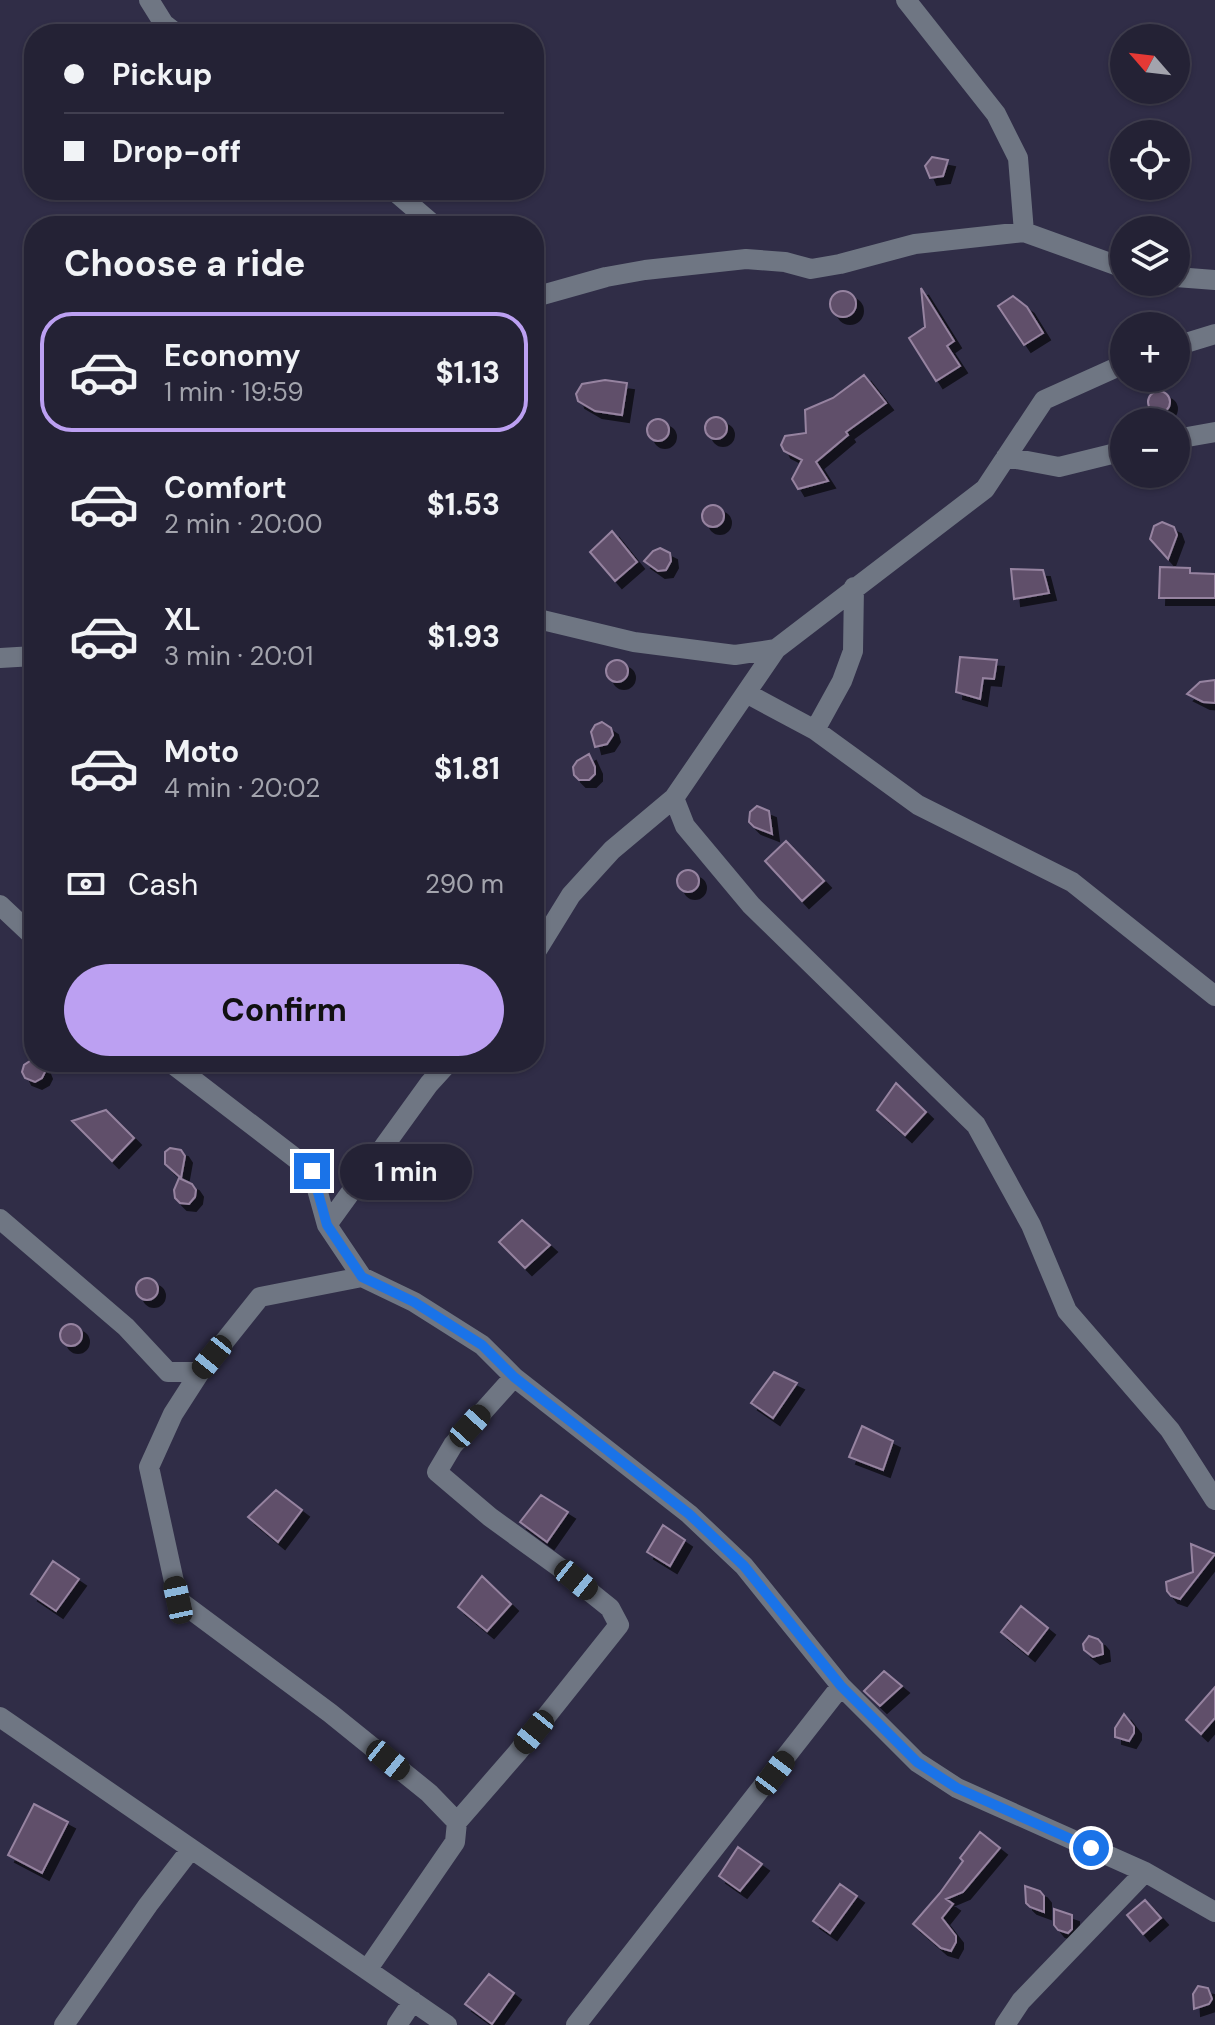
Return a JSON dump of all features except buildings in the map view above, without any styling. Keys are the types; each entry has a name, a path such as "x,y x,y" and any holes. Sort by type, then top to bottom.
{"street":[{"path":"149,0 164,24"},
{"path":"906,0 996,114 1018,158 1024,232"},
{"path":"405,200 423,216"},
{"path":"544,294 645,270 746,259 785,262 811,269 915,244 1024,232 1110,263"},
{"path":"1190,278 1215,280"},
{"path":"1190,342 1215,334"},
{"path":"544,939 571,895 612,850 674,798 776,649 985,489 1044,400 1110,370"},
{"path":"1190,436 1215,432"},
{"path":"1006,457 1059,467 1110,454"},
{"path":"815,730 842,681 853,651 854,587"},
{"path":"544,620 634,642 735,655 776,649"},
{"path":"0,658 24,657"},
{"path":"746,693 815,730 918,805 1072,882 1215,996"},
{"path":"674,798 685,826 751,905 976,1125 1031,1225 1067,1311 1170,1430 1215,1500"},
{"path":"0,905 24,928"},
{"path":"183,1072 312,1171 327,1225 362,1277 414,1302 482,1345 514,1377 689,1514 744,1566 841,1686 917,1762 957,1788 1145,1872 1215,1912"},
{"path":"327,1225 440,1072"},
{"path":"0,1219 126,1327 168,1372 200,1372"},
{"path":"362,1277 260,1297 200,1372 173,1414 149,1467 178,1600 330,1713 429,1793 457,1822"},
{"path":"367,1970 455,1842 457,1822 517,1753 619,1625 610,1608 490,1517 437,1472 453,1445 514,1377"},
{"path":"576,2025 841,1686"},
{"path":"0,1717 447,2025"},
{"path":"64,2025 191,1849"},
{"path":"1005,2025 1021,2001 1145,1872"},
{"path":"397,2025 413,2001"}],"route":[{"path":"312,1171 327,1225 362,1277 414,1302 482,1345 514,1377 689,1514 744,1566 841,1686 917,1762 957,1788 1091,1848"}]}
